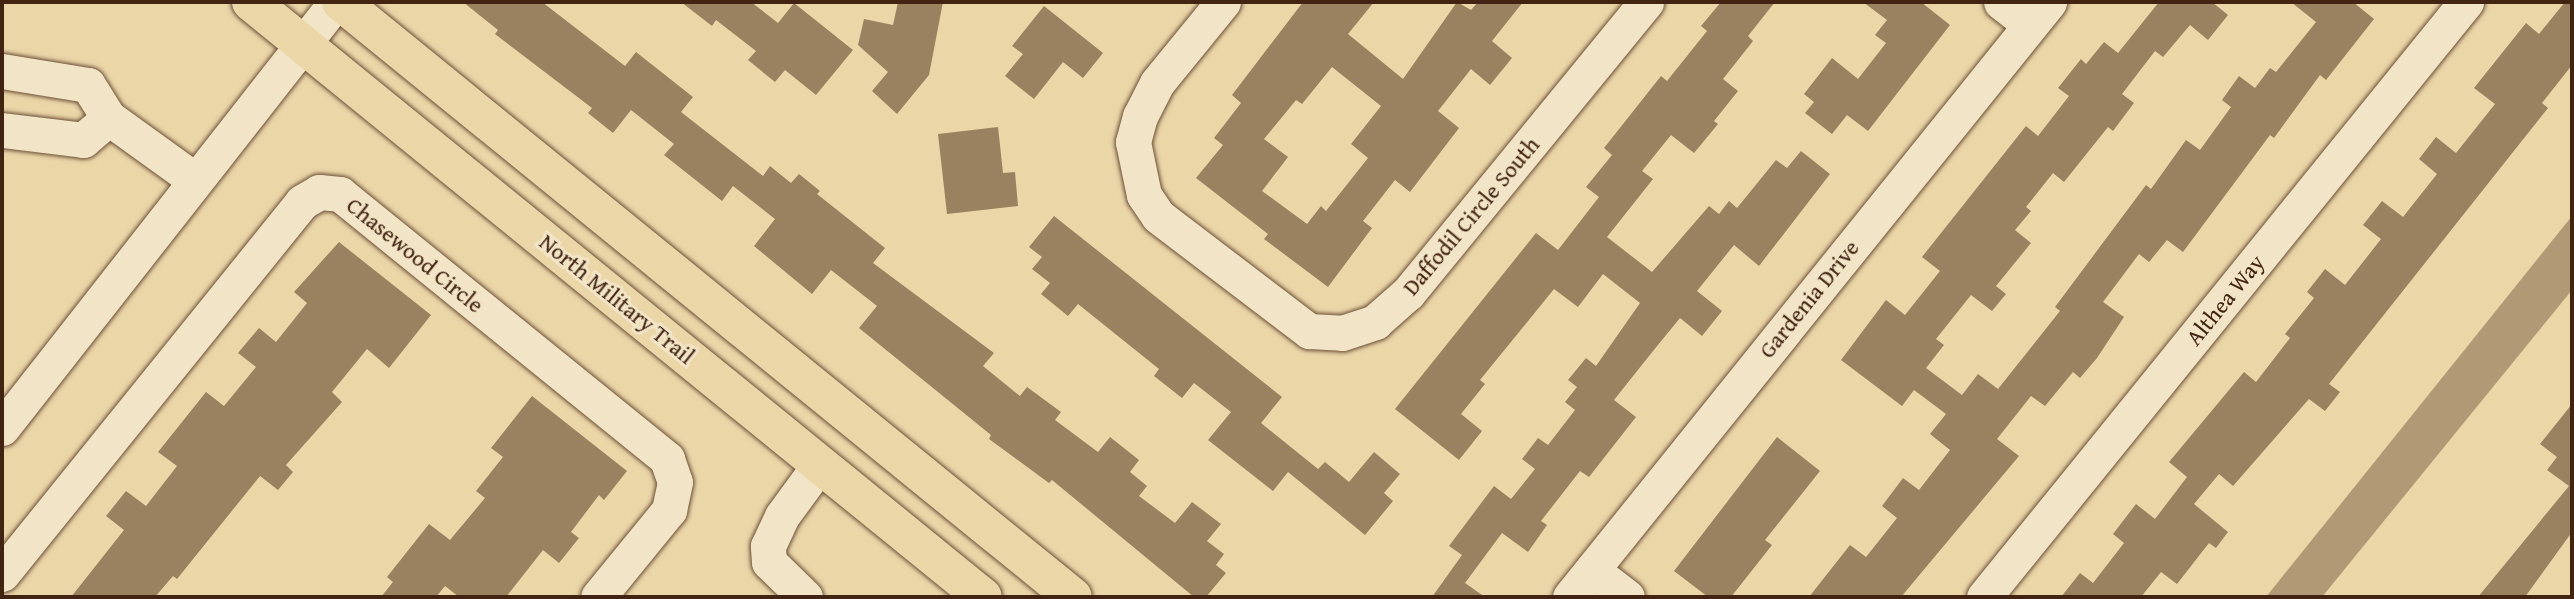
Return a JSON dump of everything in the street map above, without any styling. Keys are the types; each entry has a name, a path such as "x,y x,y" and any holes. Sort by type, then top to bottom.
{"main road":[{"name":"North Military Trail","path":"251,2 983,597"},
{"path":"338,2 1073,597"}],"street":[{"path":"2,428 302,43 338,2"},
{"name":"Daffodil Circle South","path":"1223,2 1157,83 1140,116 1133,142 1135,162 1144,195 1158,216 1309,331 1360,330 1392,310 1646,2"},
{"path":"2001,2 2040,13"},
{"name":"Althea Way","path":"1984,597 2466,2"},
{"name":"Gardenia Drive","path":"1570,597 2040,13"},
{"path":"2,71 88,85 109,118 195,180"},
{"path":"2,130 83,140 109,118"},
{"name":"Chasewood Circle","path":"2,574 302,202 319,192 340,194 667,459 675,482 669,510 598,597"},
{"path":"805,597 769,562 768,546 782,516 820,464"},
{"path":"1592,570 1627,597"}],"shaded area":[{"path":"2572,216 2572,290 2322,597 2266,597"}],"building":[{"path":"463,2 542,2 625,66 636,52 693,97 681,112 763,176 770,166 791,183 799,174 820,191 817,194 885,248 873,263 994,353 983,366 1020,396 1027,387 1061,412 1055,420 1098,452 1110,437 1139,460 1130,472 1147,486 1139,496 1175,523 1192,502 1221,524 1207,541 1224,554 1216,565 1226,573 1206,597 1194,597 1052,480 1049,483 989,439 991,435 859,328 877,306 831,270 812,294 754,246 775,219 733,186 722,201 664,155 674,144 631,110 613,133 588,113 592,108 495,34 498,30"},
{"path":"681,2 751,2 778,23 794,3 853,50 816,95 785,70 775,82 748,60 756,51 716,20 712,26"},
{"path":"898,2 943,2 929,75 897,114 872,91 888,72 858,45 864,19 893,25"},
{"path":"1303,2 1374,2 1348,34 1403,79 1457,2 1471,10 1478,2 1523,2 1492,41 1512,58 1490,85 1471,69 1438,111 1459,128 1410,192 1395,180 1363,221 1372,228 1328,287 1264,239 1268,234 1196,178 1223,145 1214,138 1241,103 1232,95","holes":["1332,67 1381,106 1351,144 1368,158 1326,211 1321,206 1307,224 1262,191 1288,157 1264,139 1296,100 1302,104"]},
{"path":"1721,2 1775,2 1748,36 1753,41 1723,79 1738,91 1714,121 1718,124 1694,153 1671,135 1642,171 1653,179 1607,237 1652,272 1709,206 1719,214 1729,201 1737,208 1776,160 1787,168 1801,151 1830,174 1759,266 1734,245 1697,291 1722,311 1702,336 1680,318 1653,351 1614,400 1636,417 1589,477 1580,471 1541,521 1547,525 1528,552 1502,533 1465,583 1485,597 1432,597 1462,555 1449,546 1494,486 1511,499 1535,469 1522,459 1538,438 1548,445 1575,410 1565,402 1577,387 1568,380 1586,358 1596,366 1640,303 1603,274 1578,307 1554,289 1480,380 1485,384 1461,414 1482,431 1459,460 1395,409 1536,233 1558,250 1599,197 1586,187 1612,155 1604,148 1661,76 1667,81 1707,31 1701,26"},
{"path":"1863,2 1921,2 1950,25 1868,131 1847,115 1832,134 1805,113 1814,102 1804,94 1832,58 1858,79 1886,43 1875,35 1887,20"},
{"path":"2159,2 2212,2 2228,15 2208,40 2190,25 2163,57 2155,51 2122,94 2134,103 2113,131 2108,127 2064,182 2053,173 2026,207 2031,211 2015,230 2031,243 1996,286 2006,294 1992,311 1971,295 1936,339 1944,345 1926,368 1962,395 1978,374 1998,389 2060,311 2055,307 2146,185 2151,189 2186,140 2200,150 2231,107 2222,100 2239,76 2255,88 2270,68 2276,72 2316,22 2291,2 2353,2 2374,19 2326,80 2320,75 2274,138 2270,135 2183,252 2167,240 2149,262 2139,254 2103,302 2124,317 2097,358 2080,378 2073,372 2045,406 2031,396 1997,439 2019,456 1901,597 1809,597 1850,545 1866,557 1897,518 1882,506 1903,478 1919,490 1950,450 1930,434 1946,414 1914,390 1902,406 1841,360 1886,300 1905,315 1940,271 1922,257 2026,126 2038,136 2069,96 2058,88 2081,59 2086,64 2104,42 2118,53"},
{"path":"2565,2 2572,2 2572,65 2542,103 2548,108 2329,384 2340,392 2325,411 2309,399 2233,486 2219,474 2194,504 2228,532 2216,548 2209,543 2177,584 2161,572 2141,597 2061,597 2080,573 2093,583 2124,543 2113,534 2136,504 2155,519 2187,477 2169,462 2244,372 2256,382 2290,338 2285,334 2314,298 2307,292 2325,269 2345,285 2381,239 2363,225 2382,201 2403,217 2437,174 2419,159 2436,137 2456,153 2495,104 2474,88 2526,23 2539,34"},
{"path":"1044,6 1103,53 1083,78 1063,62 1034,99 1005,76 1023,54 1012,46"},
{"path":"998,127 1003,173 1015,172 1018,206 947,214 938,134"},
{"path":"1054,216 1282,397 1261,423 1318,469 1325,462 1349,482 1374,452 1400,474 1384,493 1393,501 1365,535 1288,472 1273,491 1208,440 1231,412 1194,383 1182,398 1154,376 1159,369 1078,304 1068,316 1041,294 1050,283 1032,269 1042,257 1029,247"},
{"path":"339,242 431,315 389,368 367,349 332,392 342,402 286,465 293,472 278,490 260,476 177,579 173,576 155,597 71,597 124,530 106,516 126,491 146,506 177,466 158,452 206,392 224,406 256,367 238,353 259,328 276,342 307,303 294,292"},
{"path":"532,396 627,471 604,500 599,495 571,532 579,538 559,563 543,550 506,597 459,597 445,586 436,597 381,597 393,582 387,577 429,524 450,540 485,498 476,491 503,457 491,448"},
{"path":"2572,404 2572,532 2525,597 2478,597 2569,486 2547,470 2557,457 2540,444"},
{"path":"1777,437 1820,471 1765,540 1772,545 1731,597 1708,597 1674,571"}]}
